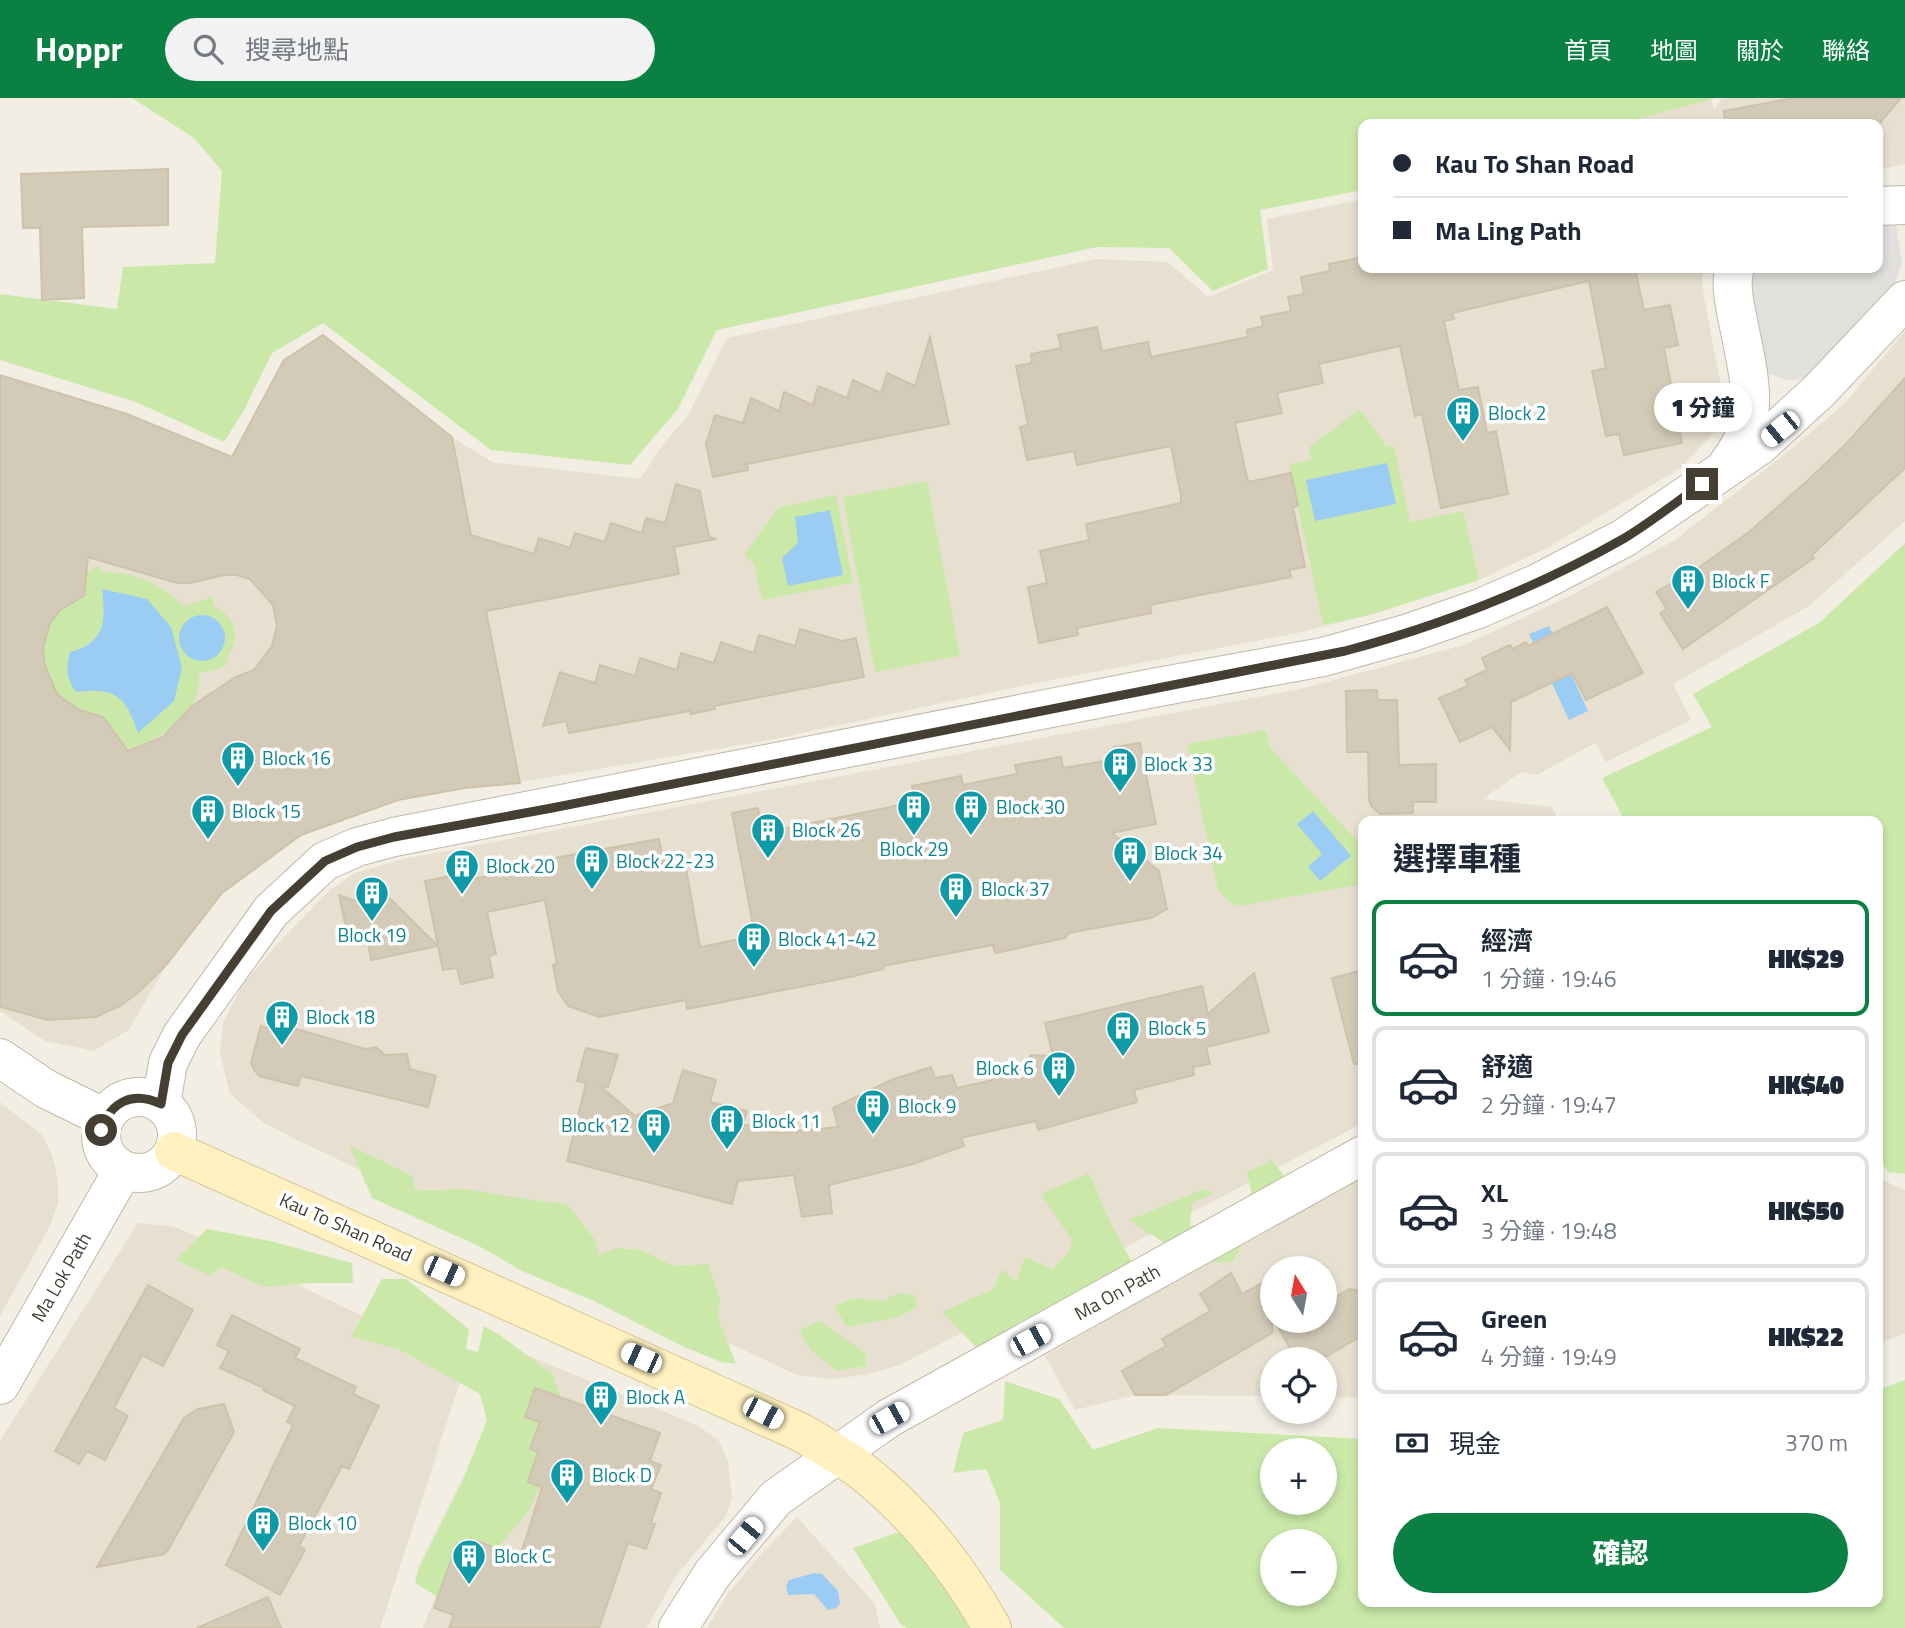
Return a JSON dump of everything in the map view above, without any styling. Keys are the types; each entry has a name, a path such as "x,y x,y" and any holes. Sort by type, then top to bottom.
{"street":[{"path":"1883,206 1905,205"},
{"path":"1725,468 1743,440 1750,417 1749,388 1734,296 1735,273"},
{"path":"161,1104 168,1063 182,1035 263,922 298,883 325,861 357,847 449,826 1323,657 1409,633 1478,609 1536,584 1624,538 1780,429 1905,300"},
{"path":"1749,388 1786,397 1819,391"},
{"path":"0,1058 46,1089 105,1118"},
{"path":"136,1097 161,1104 171,1113 176,1125 178,1138 174,1151 168,1161 147,1172 123,1170 113,1163 101,1142 105,1118 123,1100 136,1097"},
{"name":"Kau To Shan Road","path":"174,1151 763,1413 836,1454 879,1487 928,1535 992,1628"},
{"name":"Ma On Path","path":"678,1628 713,1573 776,1498 836,1454 889,1418 1358,1158"},
{"name":"Ma Lok Path","path":"0,1385 123,1170"}],"shaded area":[{"path":"1621,98 1711,98 1714,110 1722,98 1905,98 1905,164 1883,169 1883,119 1577,119"},
{"path":"1358,200 1358,273 1703,273 1704,297 1724,402 1718,428 1682,467 1549,547 1479,580 1370,615 1297,633 1021,686 770,740 521,782 504,702 427,716 441,792 398,800 301,835 222,893 167,964 129,1030 93,1051 45,1041 0,1011 0,375 127,414 231,457 284,360 323,335 452,437 492,462 640,479 664,443 687,417 727,338 1096,259 1168,262 1208,297 1273,270 1267,219"},
{"path":"1895,218 1902,263 1894,287 1803,379 1788,380 1762,372 1749,291 1751,273 1883,273 1883,221"},
{"path":"1905,331 1905,521 1809,606 1673,684 1691,720 1606,762 1595,743 1537,775 1521,772 1483,799 1552,807 1556,816 1358,816 1358,1126 900,1365 864,1375 830,1379 797,1375 299,1141 264,1123 230,1094 220,1054 223,1023 243,984 331,889 355,873 403,859 1300,689 1464,645 1568,597 1675,540 1794,447 1844,404"},
{"path":"0,1102 42,1135 52,1155 58,1180 58,1202 51,1224 0,1316"},
{"path":"1358,1175 1358,1398 1337,1397 1337,1347 1260,1347 1260,1396 1135,1395 1075,1410 1045,1356"},
{"path":"1883,1180 1905,1190 1905,1334 1883,1341"},
{"path":"138,1223 172,1226 216,1244 465,1367 380,1628 0,1628 0,1441"},
{"path":"524,1354 697,1425 719,1441 728,1461 732,1497 726,1516 675,1577 647,1628 423,1628"},
{"path":"797,1517 875,1604 880,1628 707,1628 727,1595 759,1556"}],"green space":[{"path":"132,98 1716,98 1638,119 1358,119 1358,191 1260,210 1268,269 1213,291 1169,248 1097,247 717,330 678,409 630,465 491,450 323,323 272,353 244,410 224,442 136,402 0,360 0,294 117,309 123,267 215,263 222,171 194,138"},
{"path":"1360,409 1386,446 1394,446 1410,522 1463,511 1479,580 1370,615 1323,625 1289,464 1311,460 1309,447"},
{"path":"927,481 960,656 875,672 843,497"},
{"path":"836,495 853,583 762,600 754,564 744,555 779,507"},
{"path":"1905,543 1905,1174 1888,1172 1883,1164 1883,816 1622,816 1602,778 1712,727 1693,694 1819,623"},
{"path":"99,566 102,573 124,574 146,580 166,591 183,606 212,597 214,606 227,616 234,629 234,643 226,658 229,664 214,671 199,672 199,687 187,713 167,732 127,749 103,717 79,710 57,694 45,666 43,648 50,623 60,610 71,603 87,571"},
{"path":"1266,730 1270,748 1358,842 1358,885 1239,906 1231,903 1218,890 1187,744"},
{"path":"349,1145 412,1176 415,1189 464,1189 567,1204 595,1240 599,1255 616,1248 641,1250 673,1266 708,1264 720,1298 718,1318 736,1364 721,1362 682,1346 594,1301 522,1271 479,1246 372,1198"},
{"path":"1269,1157 1287,1179 1254,1206 1247,1171 1269,1163"},
{"path":"1089,1173 1107,1216 1133,1264 947,1371 976,1347 942,1312 993,1289 1002,1269 1016,1282 1025,1257 1052,1269 1069,1252 1072,1240 1041,1194"},
{"path":"1204,1189 1214,1193 1192,1203 1190,1226 1226,1219 1249,1232 1232,1262 1187,1263 1172,1248 1129,1220"},
{"path":"207,1229 270,1241 352,1263 353,1283 264,1287 221,1267 211,1276 176,1260"},
{"path":"382,1279 406,1279 469,1329 466,1349 478,1352 484,1326 500,1335 552,1374 567,1414 545,1477 528,1512 450,1604 415,1583 418,1569 464,1477 487,1420 480,1394 398,1349 351,1337"},
{"path":"898,1293 915,1295 917,1307 896,1318 847,1327 834,1306 856,1298 883,1301"},
{"path":"820,1321 865,1353 867,1366 837,1371 811,1350 799,1330"},
{"path":"1905,1380 1905,1628 1064,1628 1000,1570 1000,1503 986,1469 953,1473 963,1433 1003,1420 1005,1381 1059,1399 1093,1450 1158,1428 1358,1439 1358,1607 1883,1607 1883,1388"},
{"path":"896,1533 917,1537 987,1628 907,1628 901,1625 853,1548"}],"water":[{"path":"1387,463 1396,504 1315,521 1306,480"},
{"path":"830,510 843,575 788,586 782,558 798,543 795,517"},
{"path":"102,589 147,599 171,627 182,668 174,701 138,733 129,710 117,697 100,691 76,692 69,678 70,652 90,643 101,630 104,612"},
{"path":"202,615 219,621 225,638 219,655 202,661 185,655 179,638 185,621"},
{"path":"1549,626 1588,711 1569,720 1529,634"},
{"path":"1313,811 1351,856 1320,881 1308,867 1322,854 1297,824"},
{"path":"814,1573 822,1574 838,1591 840,1604 836,1608 828,1610 814,1594 788,1595 786,1586 789,1580"}],"building":[{"path":"1794,98 1901,98 1883,119 1725,119 1724,111"},
{"path":"168,169 168,225 82,227 84,298 42,300 40,228 23,228 21,174"},
{"path":"1358,258 1358,273 1636,273 1644,310 1670,305 1678,345 1664,348 1682,443 1624,455 1619,434 1606,436 1592,371 1606,368 1589,281 1452,313 1454,319 1444,321 1459,390 1478,387 1487,433 1496,431 1508,494 1441,508 1422,414 1415,416 1400,346 1319,364 1323,383 1277,393 1282,413 1235,423 1248,482 1291,473 1298,506 1293,507 1305,567 1289,570 1291,577 1150,605 1151,613 1077,628 1078,635 1039,643 1028,587 1047,583 1040,551 1089,540 1086,524 1181,503 1181,496 1171,446 1077,465 1074,451 1027,460 1020,427 1028,425 1016,366 1032,363 1031,354 1061,348 1058,335 1097,327 1102,351 1148,342 1151,357 1248,337 1247,330 1263,326 1261,317 1291,311 1288,297 1304,294 1301,277 1330,271 1329,264"},
{"path":"323,335 452,437 471,535 534,554 539,538 570,548 575,533 605,542 611,523 642,533 646,518 665,523 676,484 700,491 709,537 716,539 674,547 679,574 486,611 520,783 465,788 398,800 301,835 222,893 167,964 138,993 120,1006 96,1017 48,1020 0,1007 0,375 127,414 232,457 284,360","holes":["88,557 177,583 190,583 224,575 250,579 273,605 277,626 272,646 254,670 236,677 192,706 163,737 128,751 103,717 79,710 57,694 45,666 43,648 50,623 60,610 84,596"]},
{"path":"930,337 949,424 747,464 748,470 713,477 706,444 715,415 743,423 751,398 779,411 784,392 813,405 818,386 847,398 853,380 881,393 887,373 915,386"},
{"path":"1905,378 1905,468 1812,555 1814,558 1683,649 1660,613 1667,609 1656,592 1701,566 1749,532 1845,445"},
{"path":"1607,607 1643,673 1586,700 1572,673 1511,702 1510,750 1492,727 1460,742 1439,698 1468,686 1465,680 1487,670 1482,658 1510,645 1513,649 1526,642 1528,646"},
{"path":"800,629 842,641 856,638 864,677 714,706 715,709 691,714 690,711 569,733 566,721 543,726 560,672 595,683 600,665 635,676 640,658 677,670 681,653 714,663 721,642 754,653 759,635 795,646"},
{"path":"1377,690 1378,700 1397,700 1399,765 1436,764 1436,802 1413,802 1413,813 1380,814 1372,807 1369,800 1368,752 1347,752 1346,691"},
{"path":"1140,743 1156,824 1112,833 1159,871 1167,909 1151,918 1068,933 1066,938 995,953 993,945 687,1009 686,1000 599,1017 568,1006 558,991 553,965 557,964 545,900 487,912 496,954 489,956 493,977 461,984 457,968 443,970 425,881 451,876 452,883 539,866 538,861 659,839 662,855 683,851 700,947 755,936 732,813 758,808 763,833 915,802 912,786 961,776 963,785 1017,774 1015,765 1061,757 1063,768 1117,759 1114,747"},
{"name":"Block 19","path":"380,889 438,946 371,960 368,940 355,943 353,930 347,932 339,895 372,907"},
{"path":"1358,971 1358,1064 1354,1064 1332,978"},
{"path":"1254,973 1269,1032 1206,1047 1210,1064 1193,1067 1194,1075 1134,1090 1137,1102 1038,1130 1036,1121 961,1138 964,1146 913,1164 829,1185 832,1213 802,1217 794,1175 738,1181 732,1204 567,1161 586,1083 577,1081 586,1048 618,1055 608,1087 600,1086 635,1116 673,1103 683,1070 716,1080 710,1102 747,1111 743,1124 777,1133 838,1127 833,1108 891,1080 931,1067 935,1078 952,1075 957,1088 993,1080 1004,1065 1022,1067 1031,1055 1053,1056 1045,1023 1202,986 1208,1014"},
{"path":"279,1024 365,1049 376,1047 385,1055 407,1054 410,1069 436,1076 428,1107 301,1076 298,1086 259,1076 251,1062 261,1026 278,1030"},
{"path":"1231,1273 1242,1294 1260,1284 1260,1334 1270,1334 1166,1395 1135,1395 1122,1371 1166,1346 1162,1339 1210,1311 1200,1294"},
{"path":"148,1285 193,1310 163,1366 142,1355 114,1408 128,1416 105,1460 87,1451 79,1464 55,1451"},
{"path":"1349,1289 1358,1290 1358,1338 1337,1350 1337,1347 1289,1347 1282,1334 1337,1334 1337,1296"},
{"path":"232,1315 300,1349 295,1358 356,1387 353,1394 379,1406 349,1469 342,1466 299,1546 305,1550 280,1595 226,1565 293,1425 287,1422 295,1406 220,1368 229,1351 217,1345"},
{"path":"535,1388 660,1433 650,1461 661,1465 651,1489 661,1493 651,1523 655,1524 646,1549 628,1543 599,1628 449,1628 454,1615 434,1608 457,1543 468,1547 471,1539 520,1557 542,1487 528,1482 538,1452 530,1449 540,1422 525,1417"},
{"path":"224,1404 234,1432 168,1550 164,1554 97,1567 184,1418 198,1409"},
{"path":"268,1597 281,1628 197,1628"}],"place":[{"name":"Block 2","path":"1463,443"},
{"name":"Block F","path":"1688,611"},
{"name":"Block 16","path":"238,788"},
{"name":"Block 33","path":"1120,794"},
{"name":"Block 29","path":"914,837"},
{"name":"Block 30","path":"971,837"},
{"name":"Block 15","path":"208,841"},
{"name":"Block 26","path":"768,860"},
{"name":"Block 34","path":"1130,883"},
{"name":"Block 22-23","path":"592,891"},
{"name":"Block 20","path":"462,896"},
{"name":"Block 37","path":"956,919"},
{"name":"Block 19","path":"372,923"},
{"name":"Block 41-42","path":"754,969"},
{"name":"Block 18","path":"282,1047"},
{"name":"Block 5","path":"1123,1058"},
{"name":"Block 6","path":"1059,1098"},
{"name":"Block 9","path":"873,1136"},
{"name":"Block 11","path":"727,1151"},
{"name":"Block 12","path":"654,1155"},
{"name":"Block A","path":"601,1427"},
{"name":"Block D","path":"567,1505"},
{"name":"Block 10","path":"263,1553"},
{"name":"Block C","path":"469,1586"}],"route":[{"path":"101,1130 105,1118 123,1100 136,1097 161,1104 168,1063 182,1035 246,943 298,883 325,861 357,847 449,826 1323,657 1409,633 1478,609 1536,584 1624,538 1702,484"}]}
